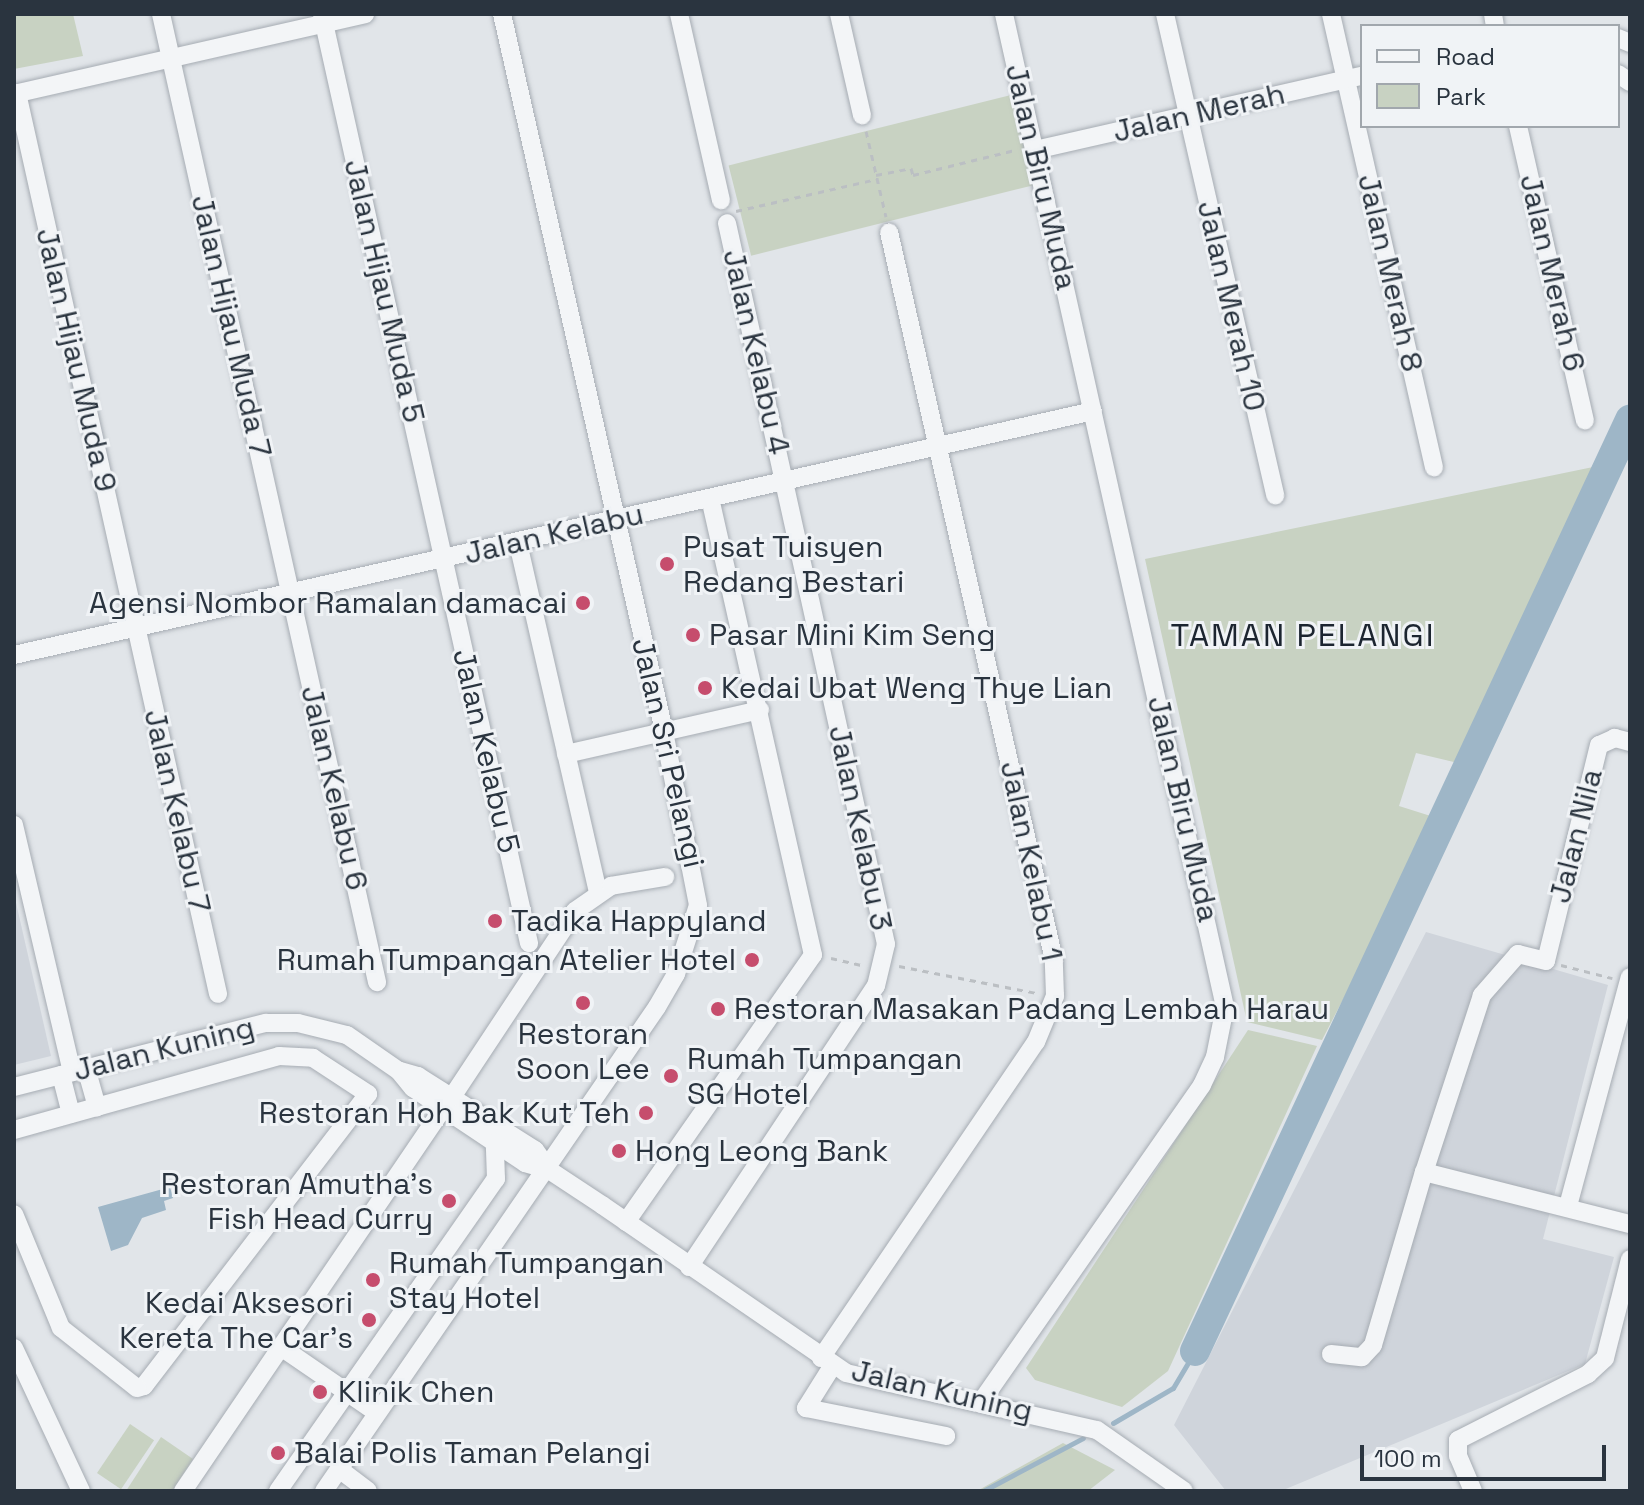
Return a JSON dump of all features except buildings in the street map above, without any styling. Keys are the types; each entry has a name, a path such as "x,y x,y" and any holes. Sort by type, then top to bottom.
{"street":[{"name":"Jalan Hijau Muda 7","path":"161,14 291,593"},
{"path":"15,93 171,58 323,19 365,14"},
{"name":"Jalan Sri Pelangi","path":"324,1491 549,1170 657,1007 693,930 698,886 502,14"},
{"name":"Jalan Kelabu 4","path":"679,14 785,481"},
{"path":"839,14 862,115"},
{"name":"Jalan Biru Muda","path":"981,1402 1202,1085 1215,1057 1225,1007 1004,14"},
{"name":"Jalan Merah 10","path":"1165,14 1275,496"},
{"name":"Jalan Merah 8","path":"1331,14 1354,78 1360,107"},
{"name":"Jalan Hijau Muda 5","path":"323,19 444,560"},
{"name":"Jalan Merah","path":"1035,148 1354,78"},
{"name":"Jalan Hijau Muda 9","path":"15,93 136,628"},
{"name":"Jalan Merah 8","path":"1364,128 1434,467"},
{"name":"Jalan Merah 6","path":"1518,128 1585,420"},
{"name":"Jalan Kelabu 1","path":"889,232 1054,960 1055,996 1036,1042 827,1361 806,1408 946,1436"},
{"name":"Jalan Kelabu","path":"14,655 1093,411"},
{"name":"Jalan Kelabu 3","path":"689,1267 868,998 883,966 885,925 785,481"},
{"path":"626,1222 813,955 710,498"},
{"path":"518,543 598,893"},
{"name":"Jalan Kelabu 5","path":"444,560 529,943"},
{"name":"Jalan Kelabu 6","path":"291,593 377,982"},
{"name":"Jalan Kelabu 7","path":"136,628 218,994"},
{"path":"566,754 760,710"},
{"name":"Jalan Nila","path":"1546,961 1599,745 1615,738 1630,742"},
{"path":"14,825 73,1071 71,1114"},
{"path":"183,1491 575,911 598,893 628,881 665,877"},
{"path":"1331,1354 1362,1357 1373,1345 1424,1172 1482,995 1518,954 1546,961"},
{"path":"1568,1206 1629,980"},
{"name":"Jalan Kuning","path":"14,1087 226,1031 298,1023 347,1035 448,1103 535,1150 549,1170"},
{"path":"14,1130 279,1056 313,1058 368,1094"},
{"path":"14,1214 61,1328 137,1388 144,1386 368,1094 394,1068"},
{"path":"73,1071 97,1107"},
{"name":"Jalan Kuning","path":"448,1103 495,1143 525,1163 549,1170 827,1361 863,1377 1097,1430 1184,1491"},
{"path":"278,1491 344,1391 496,1179 495,1143"},
{"path":"1424,1172 1630,1224"},
{"path":"1473,1491 1458,1456 1458,1440 1588,1374 1605,1358 1630,1259"},
{"path":"281,1347 377,1413"},
{"path":"14,1350 81,1491"},
{"path":"339,1469 368,1491"}],"path":[{"path":"862,115 889,232"},
{"path":"724,212 911,168 913,175 1035,148"},
{"path":"813,955 1055,996"},
{"path":"1546,961 1629,980"}],"shaded area":[{"path":"14,894 51,1056 14,1065"},
{"path":"1426,932 1608,985 1543,1239 1614,1257 1585,1364 1281,1491 1226,1491 1174,1425"}],"green space":[{"path":"14,14 73,14 83,56 14,69"},
{"path":"1011,95 1033,185 751,256 729,165"},
{"path":"1598,466 1458,763 1416,753 1399,806 1437,818 1322,1040 1247,1022 1145,559"},
{"path":"1248,1030 1317,1046 1168,1371 1122,1407 1035,1380 1026,1368"},
{"path":"130,1424 154,1440 121,1489 97,1473"},
{"path":"161,1437 193,1459 172,1491 126,1491"},
{"path":"1063,1443 1115,1470 1088,1491 977,1491"}],"water":[{"path":"170,1187 173,1198 164,1201 166,1210 142,1218 128,1245 111,1251 98,1207"}],"waterway":[{"path":"1195,1351 1630,420"},
{"path":"1113,1423 1173,1388 1195,1351"},
{"path":"983,1491 1083,1438"}],"place":[{"name":"Pusat Tuisyen Redang Bestari","path":"667,564"},
{"name":"Agensi Nombor Ramalan damacai","path":"583,603"},
{"name":"Pasar Mini Kim Seng","path":"693,635"},
{"name":"Kedai Ubat Weng Thye Lian","path":"705,688"},
{"name":"Tadika Happyland","path":"495,921"},
{"name":"Rumah Tumpangan Atelier Hotel","path":"752,960"},
{"name":"Restoran Soon Lee","path":"583,1003"},
{"name":"Restoran Masakan Padang Lembah Harau","path":"718,1009"},
{"name":"Rumah Tumpangan SG Hotel","path":"671,1076"},
{"name":"Restoran Hoh Bak Kut Teh","path":"646,1113"},
{"name":"Hong Leong Bank","path":"619,1151"},
{"name":"Restoran Amutha's Fish Head Curry","path":"449,1201"},
{"name":"Rumah Tumpangan Stay Hotel","path":"373,1280"},
{"name":"Kedai Aksesori Kereta The Car's","path":"369,1320"},
{"name":"Klinik Chen","path":"320,1392"},
{"name":"Balai Polis Taman Pelangi","path":"278,1453"}],"district":[{"name":"TAMAN PELANGI","path":"1303,635"}]}
